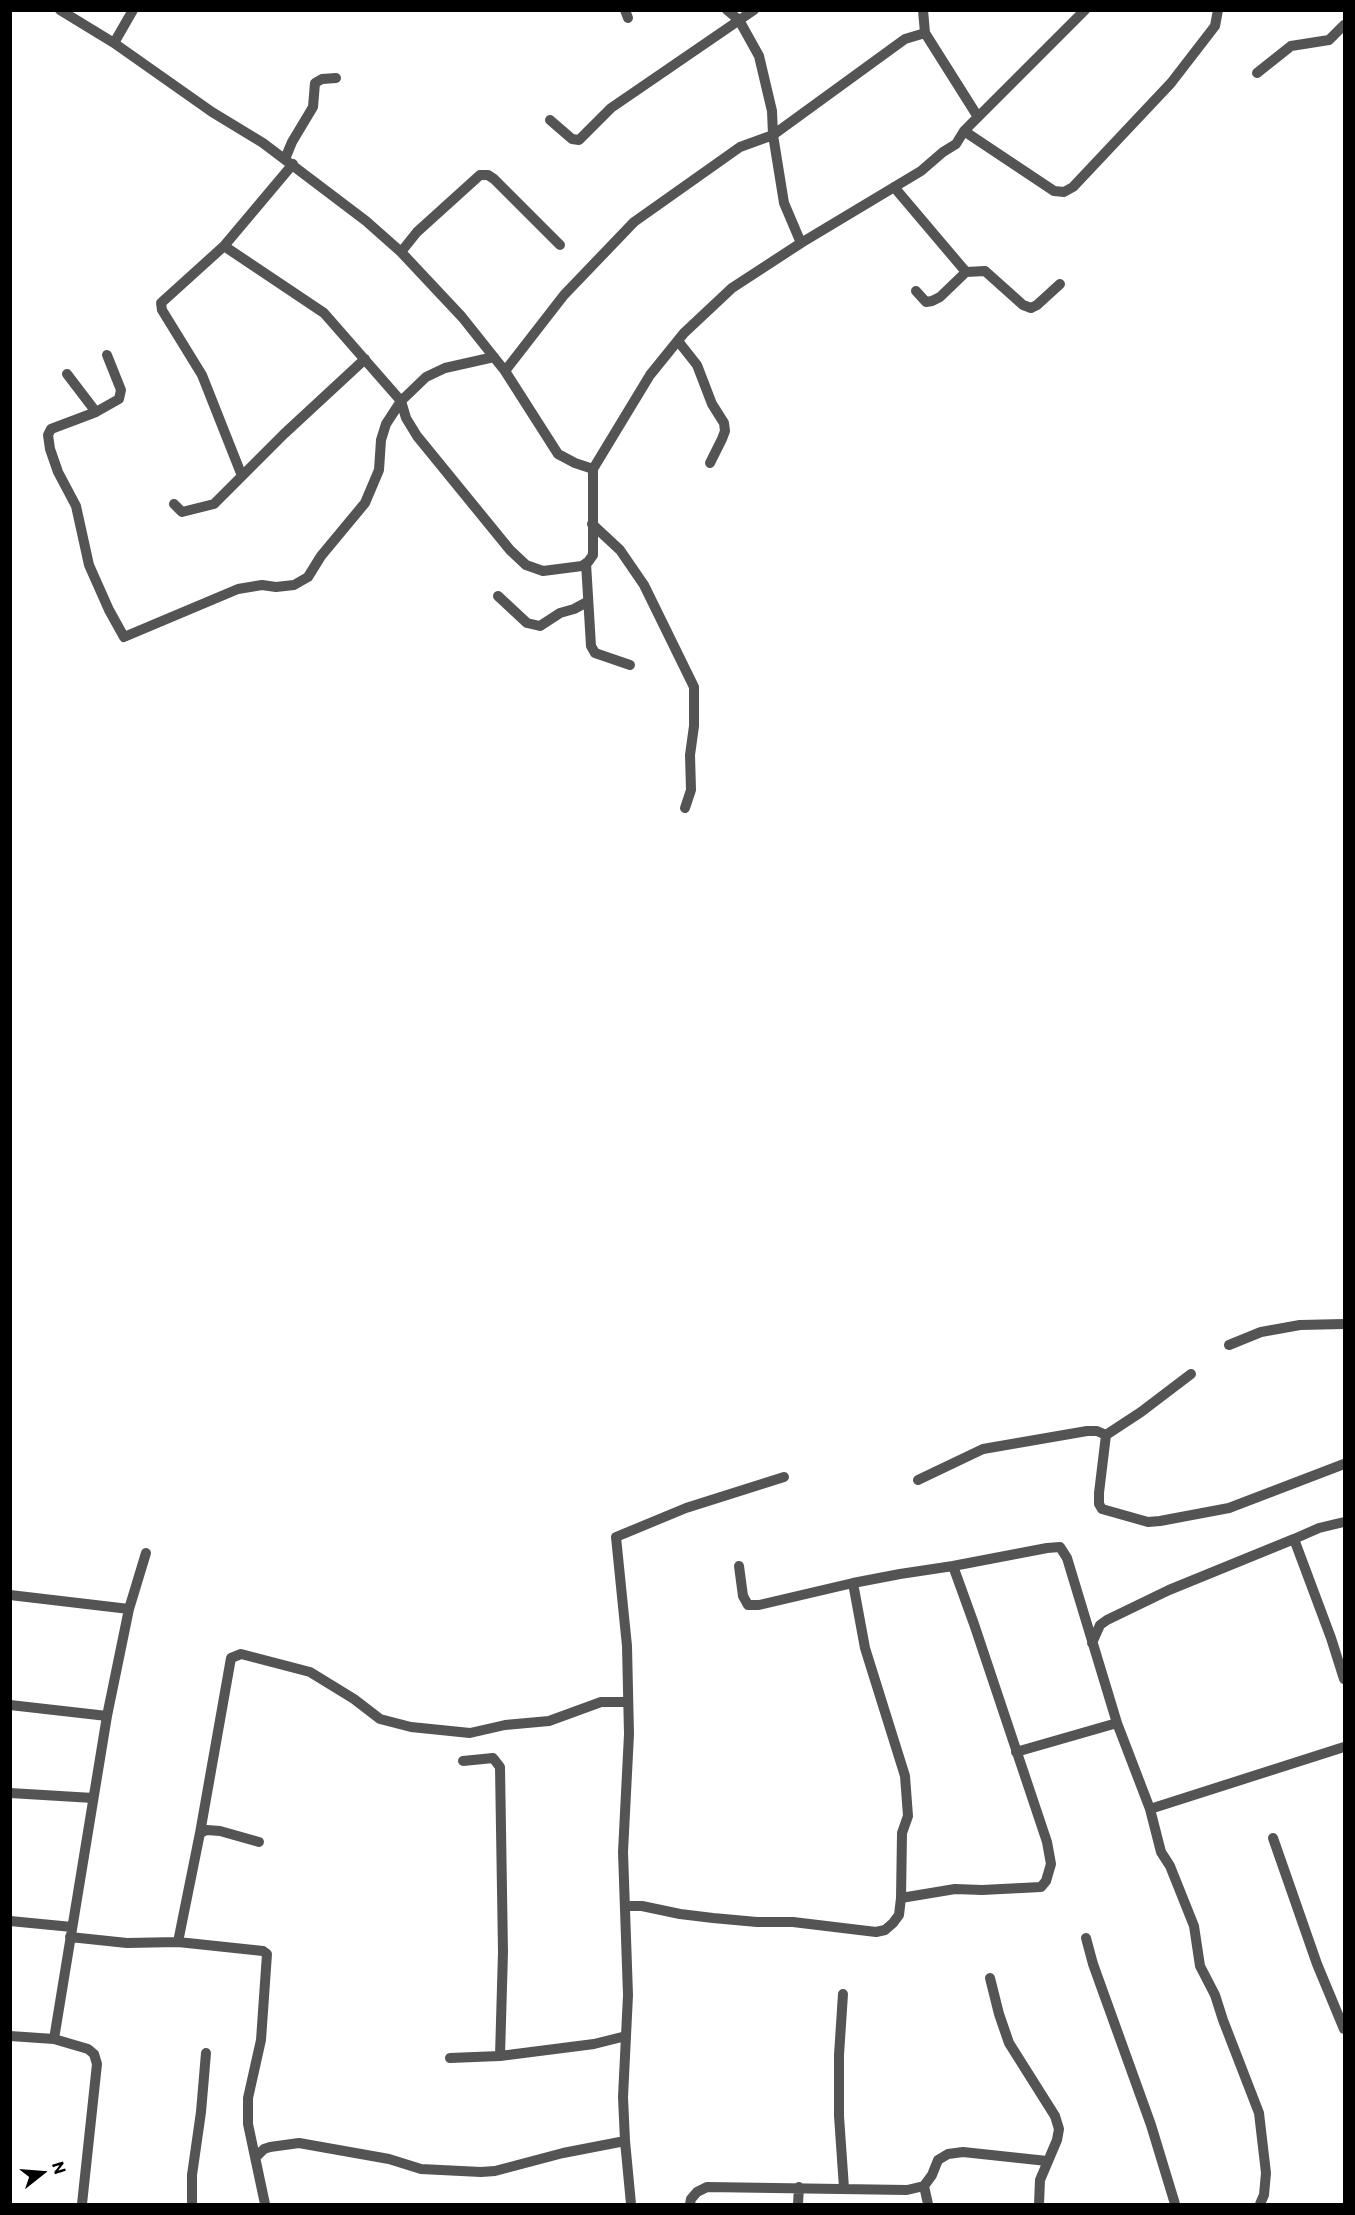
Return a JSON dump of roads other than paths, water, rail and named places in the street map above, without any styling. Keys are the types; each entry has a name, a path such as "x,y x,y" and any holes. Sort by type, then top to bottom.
{"street":[{"path":"60,10 114,43 212,112 263,143 401,252 462,317 505,371 558,454 593,469"},
{"path":"114,43 133,10"},
{"path":"727,10 739,20 759,56 772,111 773,135 784,203 801,243"},
{"path":"550,120 572,139 579,140 611,108 754,10"},
{"path":"923,10 925,33 978,117"},
{"path":"224,246 324,314 401,401 406,418 417,436 510,550 526,565 543,571 582,566 593,555 593,469 650,375 678,341 732,288 801,243 921,171 956,144 964,131 1085,10"},
{"path":"964,131 1054,191 1064,192 1073,187 1171,83 1215,26 1218,10"},
{"path":"1257,73 1292,46 1329,40 1344,25"},
{"path":"505,371 564,295 634,222 740,147 773,135 904,39 925,33"},
{"path":"242,476 202,375 162,310 161,303 224,246 289,162 292,142 313,107 315,84 322,79 336,78"},
{"path":"401,252 417,232 480,175 494,178 560,245"},
{"path":"894,187 966,272"},
{"path":"916,291 926,302 932,302 966,272 985,271 1023,305 1031,308 1060,284"},
{"path":"678,341 697,365 712,404 724,423 725,431 710,463"},
{"path":"107,355 121,390 119,399 96,412 51,429 48,435 58,472 76,506 89,565 124,637 238,590 262,585 294,585 308,577 326,550 365,503 379,470 381,440 386,424 401,401 426,377 445,368 494,357"},
{"path":"174,504 182,512 214,504 284,434 365,359"},
{"path":"67,374 96,412"},
{"path":"592,524 620,550 645,585 694,687 694,726 690,755 691,790 685,808"},
{"path":"586,563 591,646 596,653 630,665"},
{"path":"498,596 527,623 540,626 560,613 587,602"},
{"path":"1229,1345 1261,1332 1300,1324 1344,1324"},
{"path":"1191,1374 1106,1435 1099,1493 1102,1509 1148,1522 1229,1508 1344,1464"},
{"path":"918,1480 983,1449 1087,1431 1097,1431 1106,1435"},
{"path":"632,2205 623,2097 628,1965 623,1852 629,1734 626,1634 616,1537 686,1508 784,1477"},
{"path":"1092,1643 1100,1625 1107,1620 1169,1590 1319,1528 1344,1522"},
{"path":"1294,1539 1344,1679"},
{"path":"739,1566 743,1596 748,1605 759,1605 900,1574 1060,1547 1067,1558 1117,1723 1150,1809 1161,1852 1170,1866 1194,1926 1200,1966 1215,1995 1259,2113 1266,2173 1264,2195 1260,2205"},
{"path":"54,2039 107,1716 129,1609 146,1553"},
{"path":"902,1898 955,1889 1041,1887 1046,1881 1051,1864 1047,1842 953,1566"},
{"path":"625,1906 642,1906 713,1918 793,1922 876,1932 885,1930 899,1915 902,1898 902,1833 908,1816 905,1776 865,1648 854,1583"},
{"path":"10,1595 129,1609"},
{"path":"178,1942 231,1658 241,1654 310,1672 354,1699 380,1719 411,1727 470,1733 505,1725 549,1721 602,1702 627,1702"},
{"path":"10,1705 107,1716"},
{"path":"1016,1752 1117,1723"},
{"path":"1150,1809 1344,1747"},
{"path":"463,1761 493,1758 500,1767 503,1952 500,2056"},
{"path":"10,1793 93,1798"},
{"path":"200,1833 207,1830 220,1831 259,1842"},
{"path":"1273,1838 1317,1964 1344,2029"},
{"path":"10,1921 126,1943 178,1942 263,1951 267,1954 261,2040 248,2098 248,2124 265,2205"},
{"path":"1086,1938 1151,2125 1175,2205"},
{"path":"990,1978 1009,2043 1055,2116 1059,2129 1057,2140 1040,2180 1039,2205"},
{"path":"843,1994 839,2055 839,2116 844,2188"},
{"path":"10,2036 54,2039 88,2049 94,2054 97,2064 82,2205"},
{"path":"450,2058 500,2056 594,2043 626,2036"},
{"path":"192,2205 192,2175 206,2053"},
{"path":"256,2157 264,2149 270,2147 299,2143 389,2159 421,2169 481,2172 495,2171 563,2152 625,2141"},
{"path":"690,2205 697,2192 707,2187 907,2190 924,2186 932,2175 938,2160 948,2154 974,2153 1047,2161"},
{"path":"924,2186 928,2205"},
{"path":"798,2205 799,2187"}]}
